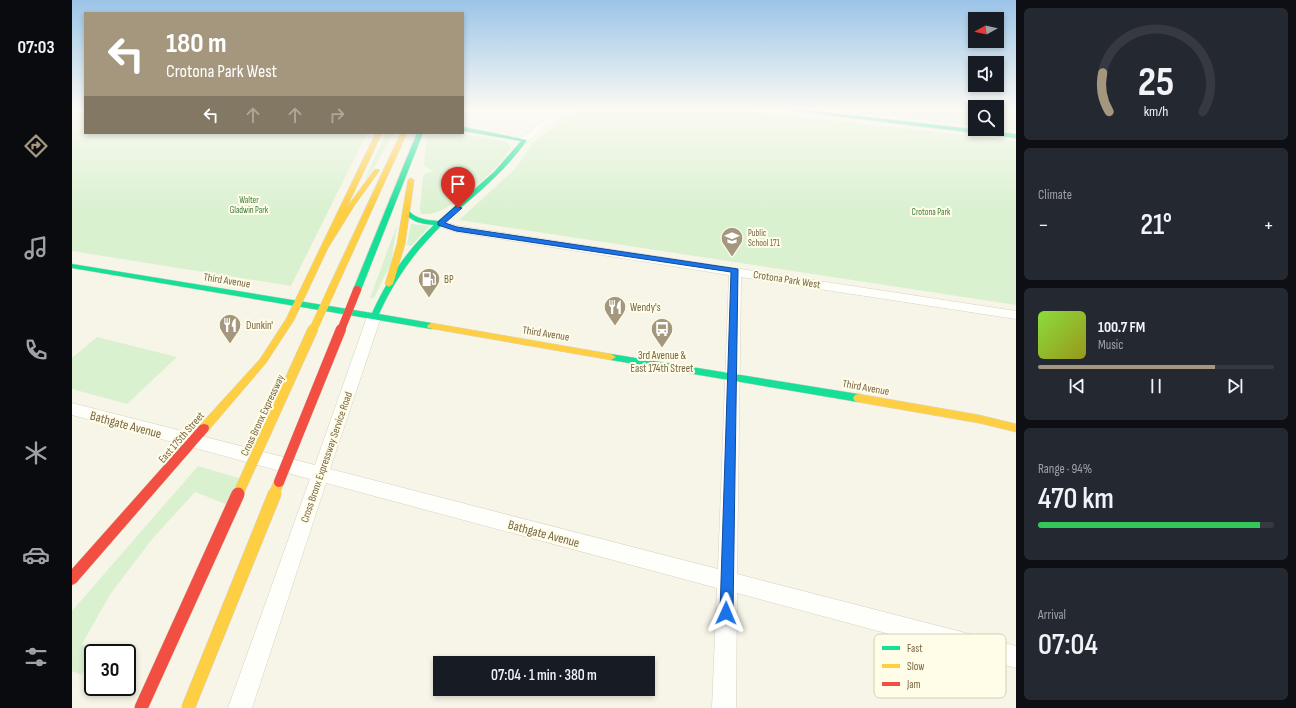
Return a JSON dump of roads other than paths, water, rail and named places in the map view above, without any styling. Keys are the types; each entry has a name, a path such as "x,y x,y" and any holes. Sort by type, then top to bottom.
{"main road":[{"path":"298,304 374,143"},
{"path":"323,250 351,206 397,143"},
{"name":"Cross Bronx Expressway","path":"141,708 399,143"},
{"path":"188,708 416,143"},
{"path":"389,284 402,244 406,211 418,143"},
{"name":"Cross Bronx Expressway Service Road","path":"374,317 389,284 406,259 441,224 498,173 522,143"},
{"path":"406,211 413,219 441,224"},
{"name":"Third Avenue","path":"72,267 732,376 964,416 1016,428"},
{"name":"East 175th Street","path":"72,579 270,351 282,335 298,304"}],"street":[{"name":"Crotona Park West","path":"441,224 456,228 1016,315"},
{"path":"724,708 735,271"},
{"name":"Cross Bronx Expressway Service Road","path":"240,708 374,317"},
{"name":"Bathgate Avenue","path":"72,409 929,634"},
{"name":"Bathgate Avenue","path":"1006,654 1016,657"}],"place":[{"name":"Public School 171","path":"732,258"},
{"name":"BP","path":"429,298"},
{"name":"Wendy's","path":"615,326"},
{"name":"Dunkin'","path":"230,344"},
{"name":"3rd Avenue & East 174th Street","path":"662,348"}],"park label":[{"name":"Walter Gladwin Park","path":"249,206"},
{"name":"Crotona Park","path":"931,212"}]}
